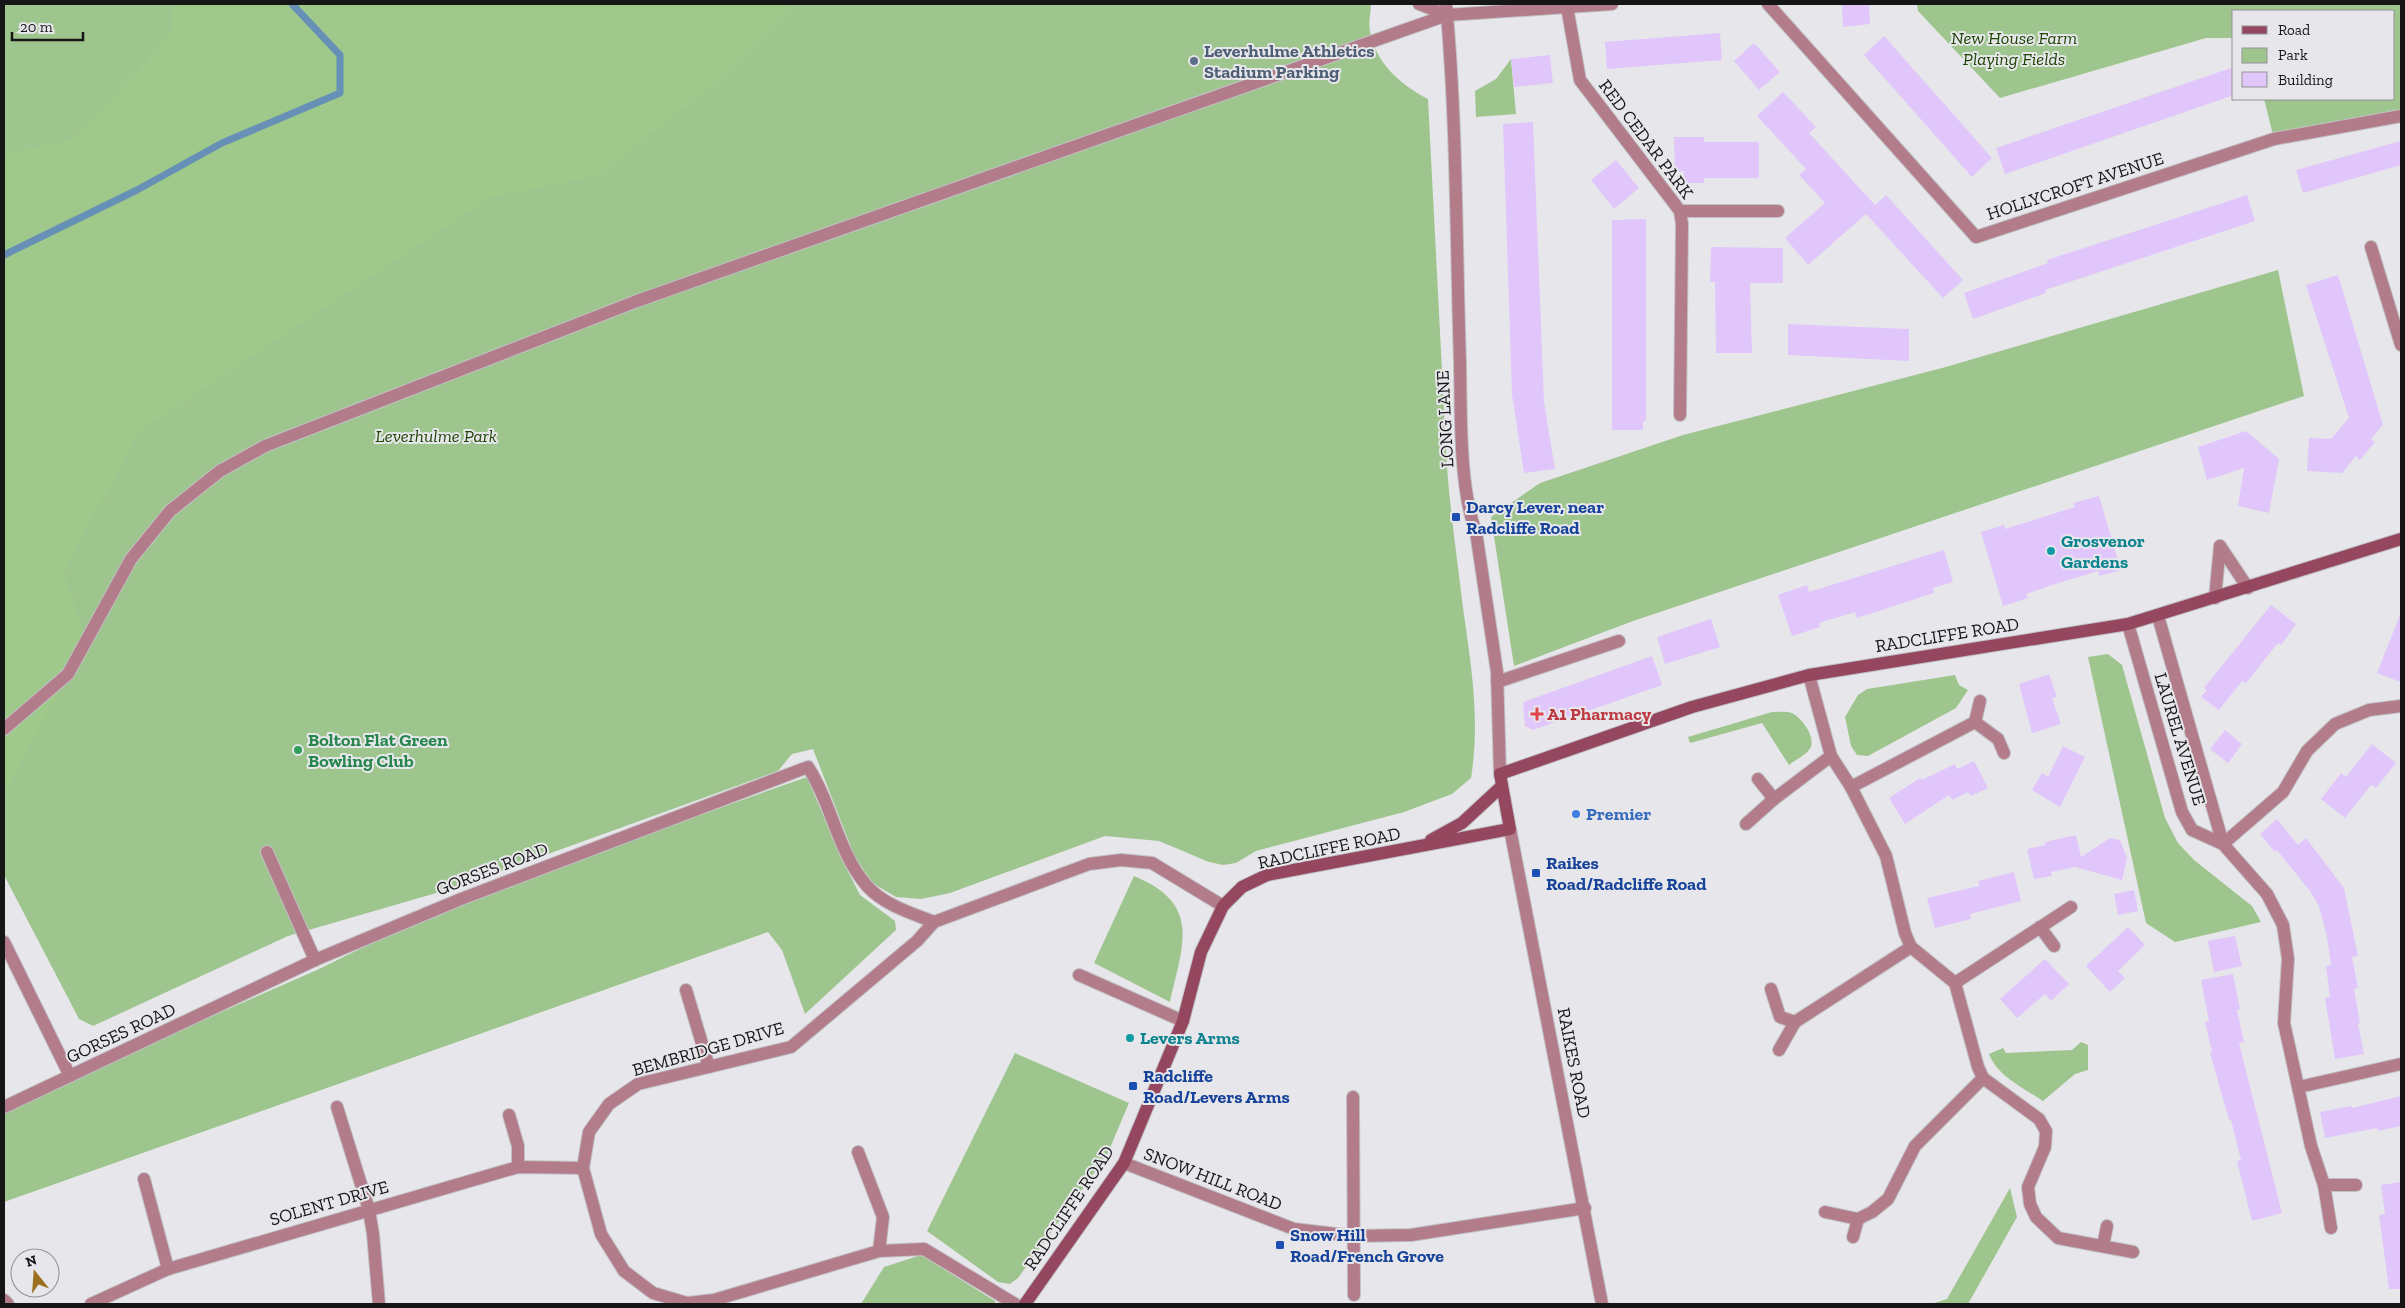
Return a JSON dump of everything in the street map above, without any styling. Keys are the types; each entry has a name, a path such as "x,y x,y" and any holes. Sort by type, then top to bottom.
{"main road":[{"name":"RADCLIFFE ROAD","path":"1420,846 1462,823 1501,780 1692,707 1809,675 2128,624 2401,539"},
{"name":"LONG LANE","path":"1501,780 1510,829"},
{"name":"RADCLIFFE ROAD","path":"1025,1304 1124,1163 1183,1021 1201,952 1223,906 1242,887 1267,875 1510,829"}],"street":[{"path":"1418,4 1446,9 1567,7 1612,4"},
{"name":"HOLLYCROFT AVENUE","path":"1768,4 1976,237 2274,139 2401,116"},
{"name":"RED CEDAR PARK","path":"1567,7 1580,80 1680,211 1682,224 1680,415"},
{"path":"4,729 68,674 131,559 170,511 220,471 265,446 637,301 1446,9"},
{"name":"LONG LANE","path":"1446,9 1466,488 1476,532 1497,677 1501,780"},
{"path":"1680,211 1778,211"},
{"path":"2371,247 2401,345"},
{"path":"2215,598 2220,546 2248,588"},
{"name":"LAUREL AVENUE","path":"2158,616 2223,844"},
{"name":"LAUREL AVENUE","path":"2128,624 2182,812 2192,830 2223,844 2267,894 2283,925 2288,959 2284,1022 2311,1146 2324,1185 2331,1228"},
{"path":"1497,677 1619,641"},
{"path":"1809,675 1831,756 1851,787 1886,856 1905,933 1911,947 1955,983 1978,1068 1983,1078 2039,1119 2046,1131 2045,1147 2028,1187 2030,1204 2036,1218 2058,1238 2133,1252"},
{"path":"1851,787 1975,722 1980,701"},
{"path":"2223,844 2283,792 2307,751 2335,724 2370,710 2401,706"},
{"path":"1975,722 1998,739 2004,753"},
{"path":"1746,824 1774,799 1831,756"},
{"name":"GORSES ROAD","path":"4,1107 316,960 461,899 808,767 824,796 853,866 868,888 898,909 934,922"},
{"path":"1758,779 1774,799"},
{"name":"RAIKES ROAD","path":"1510,829 1585,1208 1602,1304"},
{"path":"267,852 316,960"},
{"name":"BEMBRIDGE DRIVE","path":"1015,1304 924,1248 879,1251 714,1300 687,1304 654,1293 624,1271 601,1234 583,1168 589,1132 609,1104 638,1084 791,1047 917,940 934,922 1089,864 1121,860 1152,863 1223,906"},
{"path":"1955,983 2071,907"},
{"path":"2040,927 2054,946"},
{"path":"4,942 70,1076"},
{"path":"1779,1050 1795,1022 1911,947"},
{"path":"1079,975 1183,1021"},
{"path":"1771,989 1780,1016 1795,1022"},
{"path":"686,990 708,1067"},
{"path":"2299,1087 2401,1064"},
{"path":"1825,1212 1858,1219 1872,1212 1888,1199 1915,1146 1983,1078"},
{"path":"1353,1097 1354,1295"},
{"path":"337,1107 368,1210 373,1234 379,1304"},
{"path":"509,1116 518,1146 518,1167"},
{"path":"858,1152 883,1217 879,1251"},
{"name":"SNOW HILL ROAD","path":"1124,1163 1294,1229 1353,1236 1411,1235 1585,1208"},
{"name":"SOLENT DRIVE","path":"91,1304 168,1268 518,1167 583,1168"},
{"path":"144,1179 168,1268"},
{"path":"2324,1185 2356,1185"},
{"path":"1853,1237 1858,1219"},
{"path":"2103,1246 2107,1226"},
{"path":"4,1300 8,1304"}],"green space":[{"name":"Leverhulme Park","path":"4,4 1371,4 1369,28 1373,43 1384,63 1399,80 1428,99 1447,468 1474,696 1475,737 1471,778 1452,794 1404,812 1256,851 1236,863 1223,865 1209,862 1159,841 1105,836 950,893 921,899 896,897 872,883 854,855 813,749 792,754 778,771 457,887 288,936 93,1026 79,1019 4,875"},
{"path":"174,4 794,4 719,80 597,176 489,198 141,429 63,571 86,640 4,795 4,155 76,139 172,33"},
{"name":"New House Farm Playing Fields","path":"1917,4 2401,4 2401,116 2274,139 2264,100 2395,100 2395,10 2232,10 2232,38 2206,38 2000,98 1918,11"},
{"path":"1511,59 1516,114 1476,117 1475,91 1496,79"},
{"path":"2278,270 2304,396 1633,621 1514,666 1491,517 1540,483 1683,435 1942,368"},
{"path":"2108,654 2122,665 2165,818 2178,843 2194,860 2252,906 2261,922 2175,942 2146,923 2088,657"},
{"path":"1955,675 1959,685 1968,690 1956,708 1868,756 1857,755 1851,746 1845,717 1858,695 1867,689"},
{"path":"1772,712 1792,713 1808,729 1812,740 1809,750 1789,765 1762,723 1690,743 1688,737"},
{"path":"807,777 842,860 860,895 895,921 896,930 805,1014 782,950 768,932 4,1202 4,1107 317,970 461,899"},
{"path":"1134,876 1156,887 1170,899 1179,913 1182,928 1182,944 1170,1002 1094,963"},
{"path":"2081,1042 2088,1045 2088,1070 2075,1074 2043,1101 2005,1076 1989,1054 2003,1048 2006,1053 2072,1050"},
{"path":"1015,1053 1129,1103 1107,1155 1018,1278 1010,1284 998,1282 927,1231"},
{"path":"2010,1188 2017,1217 1968,1304 1931,1304 1947,1299"},
{"path":"921,1255 995,1301 995,1304 861,1304 884,1267"}],"building":[{"path":"1842,4 1869,4 1870,24 1843,27"},
{"path":"1720,33 1722,60 1607,69 1605,42"},
{"path":"1884,36 1992,158 1972,177 1864,55"},
{"path":"1754,43 1780,72 1759,90 1734,61"},
{"path":"1550,55 1553,83 1514,87 1511,59"},
{"path":"2232,68 2232,96 2005,174 1996,148"},
{"path":"1783,92 1816,127 1809,133 1875,205 1886,195 1963,280 1943,298 1866,214 1808,265 1785,238 1825,203 1799,175 1806,169 1757,116"},
{"path":"1533,122 1544,402 1555,469 1524,473 1512,395 1503,124"},
{"path":"1674,137 1704,137 1704,142 1759,142 1759,178 1704,178 1704,183 1684,183 1684,171 1675,172"},
{"path":"2401,141 2401,165 2303,193 2296,170"},
{"path":"1616,160 1639,188 1614,209 1591,180"},
{"path":"2247,195 2255,221 2045,290 2046,293 1973,319 1964,293 2048,263 2047,260"},
{"path":"1646,219 1646,421 1643,421 1643,430 1612,430 1612,220"},
{"path":"1711,247 1783,248 1783,283 1750,283 1752,353 1716,353 1715,282 1710,282"},
{"path":"2338,275 2383,425 2371,439 2375,442 2360,460 2356,456 2342,473 2307,471 2309,438 2331,439 2349,418 2306,285"},
{"path":"1788,324 1909,329 1909,361 1788,355"},
{"path":"2246,431 2279,459 2269,513 2238,506 2244,468 2207,480 2198,447"},
{"name":"Grosvenor Gardens","path":"2099,496 2121,570 2099,576 2098,571 2026,594 2028,598 2003,606 1981,532 2004,525 2005,529 2075,507 2073,503"},
{"path":"1944,550 1953,582 1933,588 1934,593 1857,618 1855,612 1819,623 1820,627 1792,636 1778,595 1807,585 1809,592"},
{"path":"2271,605 2296,624 2281,645 2278,643 2246,683 2242,681 2219,710 2201,697 2207,690 2204,688"},
{"path":"2401,615 2401,682 2377,673"},
{"path":"1711,619 1720,647 1665,664 1657,637"},
{"path":"1652,656 1662,685 1533,730 1525,726 1523,702"},
{"path":"2049,674 2057,697 2052,698 2061,724 2032,733 2019,684"},
{"path":"2225,730 2242,744 2228,763 2210,749"},
{"path":"2372,744 2396,763 2376,788 2371,785 2345,818 2321,799 2341,773 2346,777"},
{"path":"2063,746 2085,757 2060,807 2032,790 2042,773 2048,777"},
{"path":"1974,761 1988,788 1971,796 1968,792 1952,800 1949,795 1905,824 1889,798 1920,778 1922,780 1955,764 1957,769"},
{"path":"2277,819 2298,845 2306,838 2344,888 2358,956 2352,957 2358,988 2354,989 2360,1023 2358,1024 2364,1054 2335,1059 2325,998 2330,997 2326,966 2331,965 2327,937 2319,906 2310,891 2277,850 2275,852 2260,834"},
{"path":"2076,835 2081,857 2110,838 2120,840 2127,858 2122,880 2075,867 2051,872 2052,876 2034,879 2027,849 2045,845 2045,842"},
{"path":"2014,872 2021,901 1970,914 1971,919 1935,928 1927,898 1979,886 1978,881"},
{"path":"2134,890 2138,911 2118,915 2114,894"},
{"path":"2128,927 2145,945 2118,971 2125,978 2110,992 2086,966"},
{"path":"2235,936 2242,966 2214,972 2208,941"},
{"path":"2045,959 2069,984 2051,1001 2045,994 2017,1018 2000,999"},
{"path":"2233,974 2240,1009 2237,1010 2244,1042 2239,1043 2282,1213 2252,1221 2237,1161 2241,1160 2231,1120 2229,1120 2210,1053 2212,1052 2205,1022 2209,1021 2201,980"},
{"path":"2401,1096 2401,1126 2378,1131 2377,1128 2325,1138 2320,1112 2352,1106 2352,1108"},
{"path":"2401,1182 2401,1289 2389,1289 2379,1215 2385,1214 2381,1185"}],"waterway":[{"path":"4,255 137,190 222,143 340,93 340,55 292,4"}],"place":[{"name":"Leverhulme Athletics Stadium Parking","path":"1194,61"},
{"name":"Darcy Lever, near Radcliffe Road","path":"1456,517"},
{"name":"Grosvenor Gardens","path":"2051,551"},
{"name":"A1 Pharmacy","path":"1537,714"},
{"name":"Bolton Flat Green Bowling Club","path":"298,750"},
{"name":"Premier","path":"1576,814"},
{"name":"Raikes Road/Radcliffe Road","path":"1536,873"},
{"name":"Levers Arms","path":"1130,1038"},
{"name":"Radcliffe Road/Levers Arms","path":"1133,1086"},
{"name":"Snow Hill Road/French Grove","path":"1280,1245"}]}
